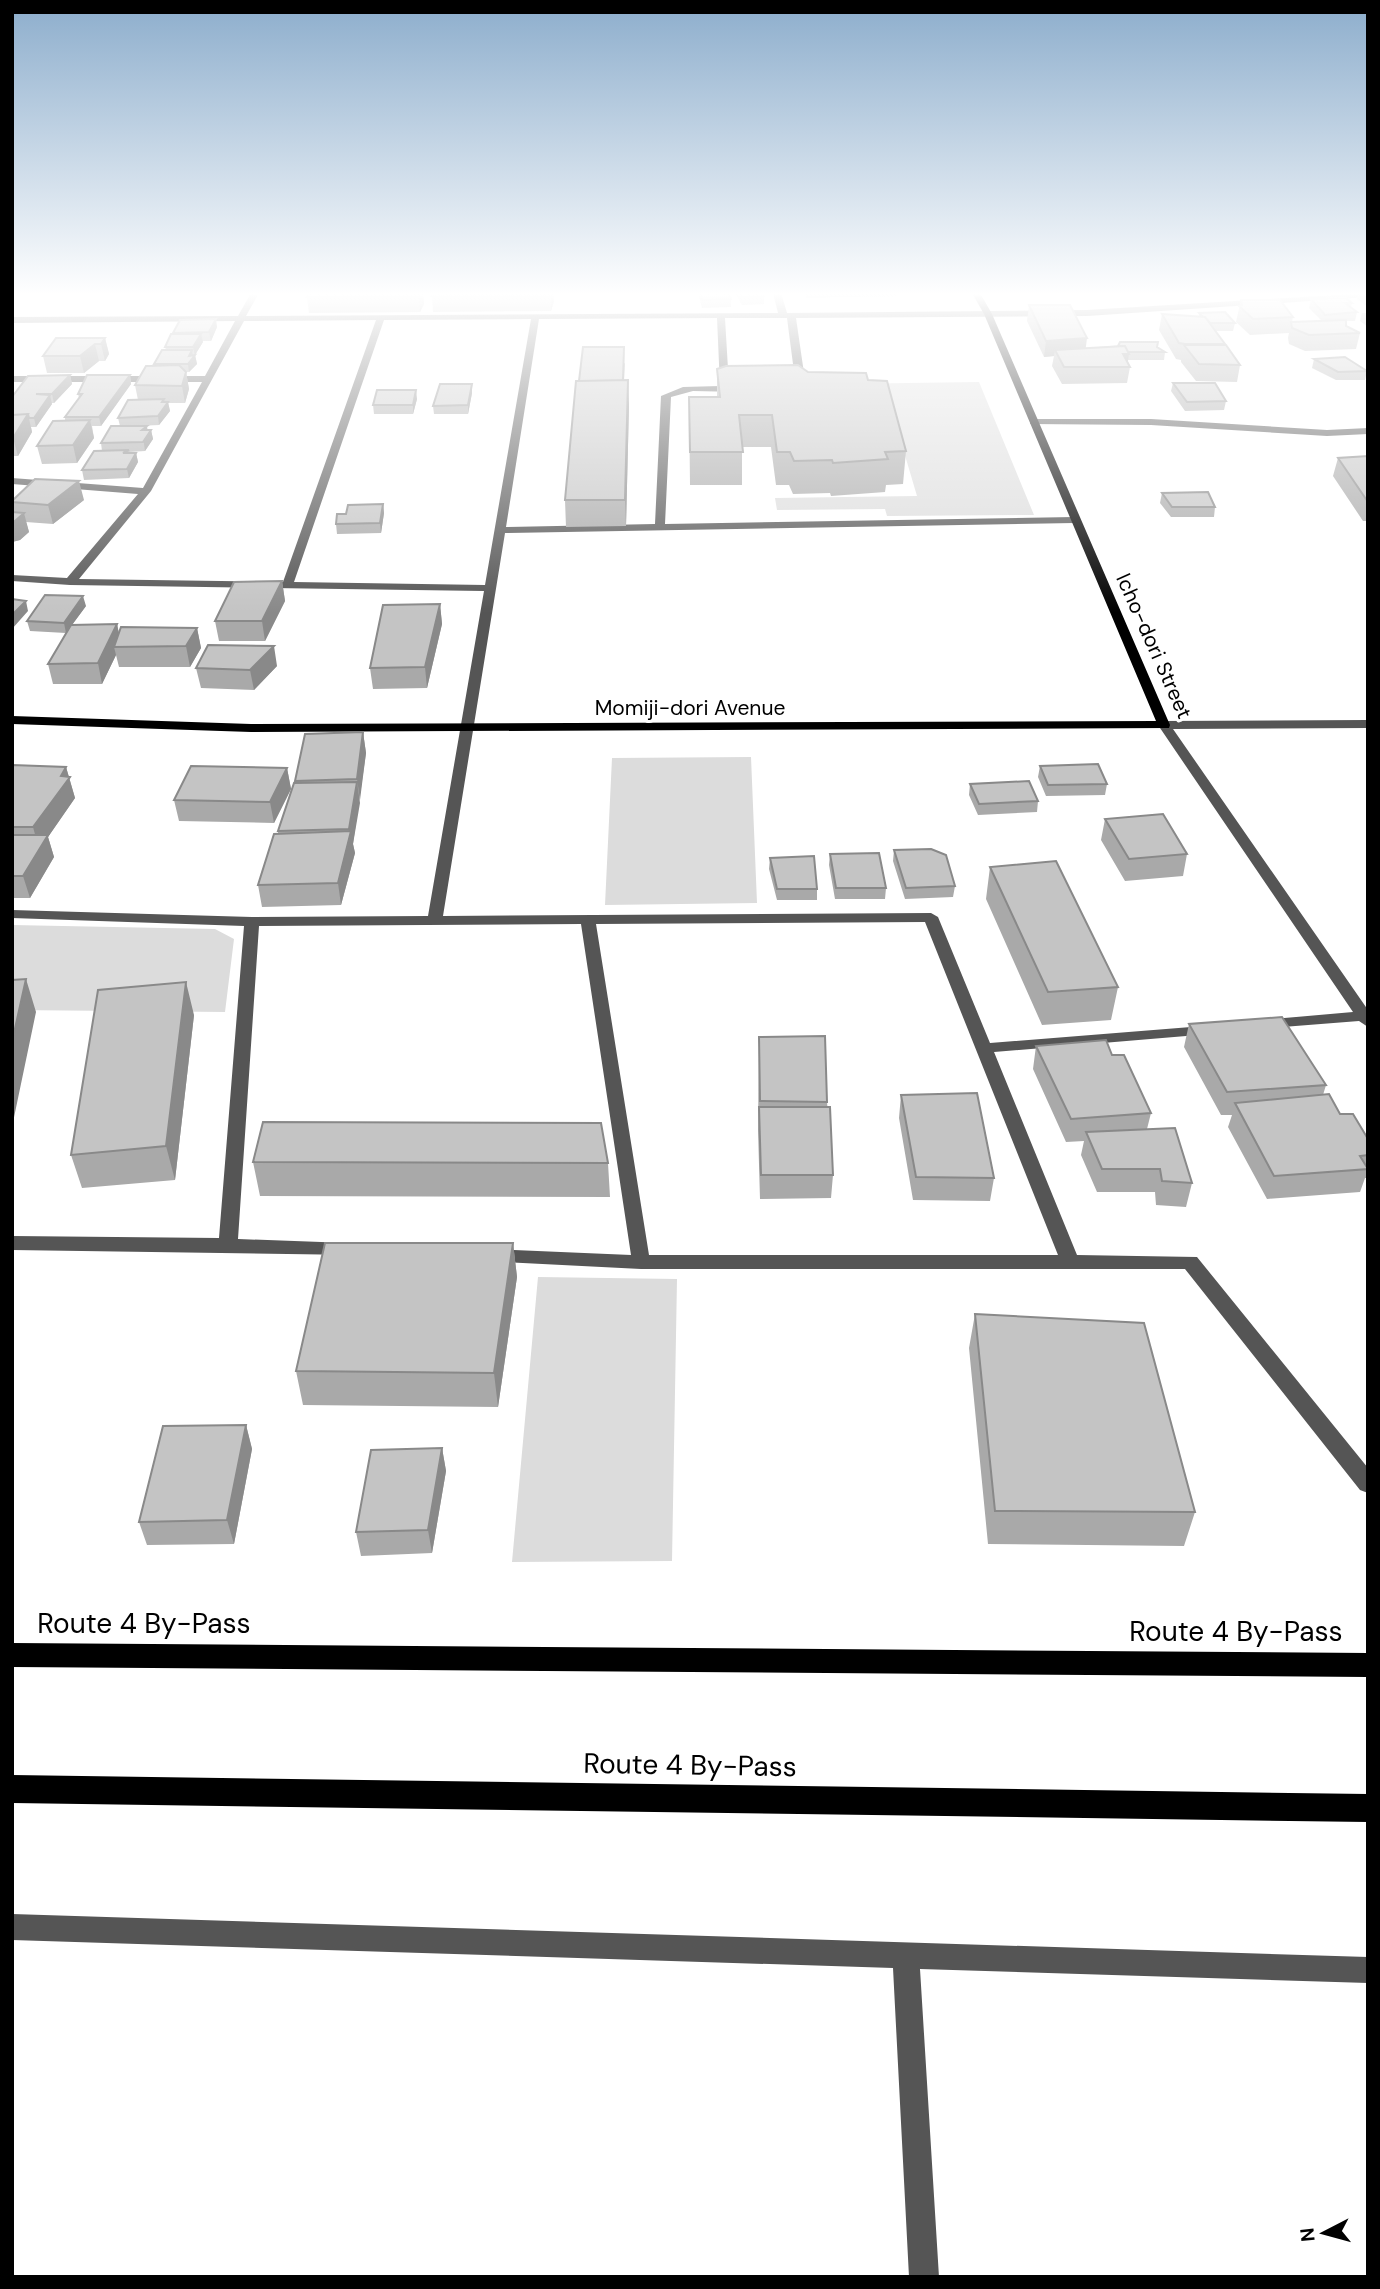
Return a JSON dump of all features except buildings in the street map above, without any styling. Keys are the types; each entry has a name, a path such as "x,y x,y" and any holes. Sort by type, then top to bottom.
{"highway":[{"name":"Route 4 By-Pass","path":"12,1655 1368,1665"},
{"name":"Route 4 By-Pass","path":"12,1789 1368,1808"}],"main road":[{"name":"Icho-dori Street","path":"1024,400 1164,725"},
{"name":"Momiji-dori Avenue","path":"12,720 251,728 1164,725"}],"street":[{"path":"70,582 146,491 195,400"},
{"path":"287,585 352,400"},
{"path":"435,920 522,400"},
{"path":"660,527 666,400"},
{"path":"1033,422 1151,422 1327,433 1368,431"},
{"path":"12,481 146,491"},
{"path":"499,530 1074,520"},
{"path":"12,578 70,582 490,588"},
{"name":"Momiji-dori Avenue","path":"1164,725 1368,724"},
{"name":"Icho-dori Street","path":"1164,725 1366,1019"},
{"path":"12,914 252,922 931,917 1070,1262"},
{"path":"588,918 641,1262"},
{"path":"228,1245 252,922"},
{"path":"986,1048 1366,1019"},
{"path":"12,1243 228,1245 366,1251"},
{"path":"476,1255 641,1262 1190,1262 1368,1484"},
{"path":"12,1927 1368,1970"},
{"path":"906,1956 924,2277"}],"shaded area":[{"path":"873,400 986,400 1034,515 887,516 885,509 777,510 775,498 917,496 891,408"},
{"path":"751,757 757,903 605,905 612,758"},
{"path":"12,925 215,929 234,939 225,1012 12,1010"},
{"path":"538,1277 677,1279 672,1561 512,1562"}]}
